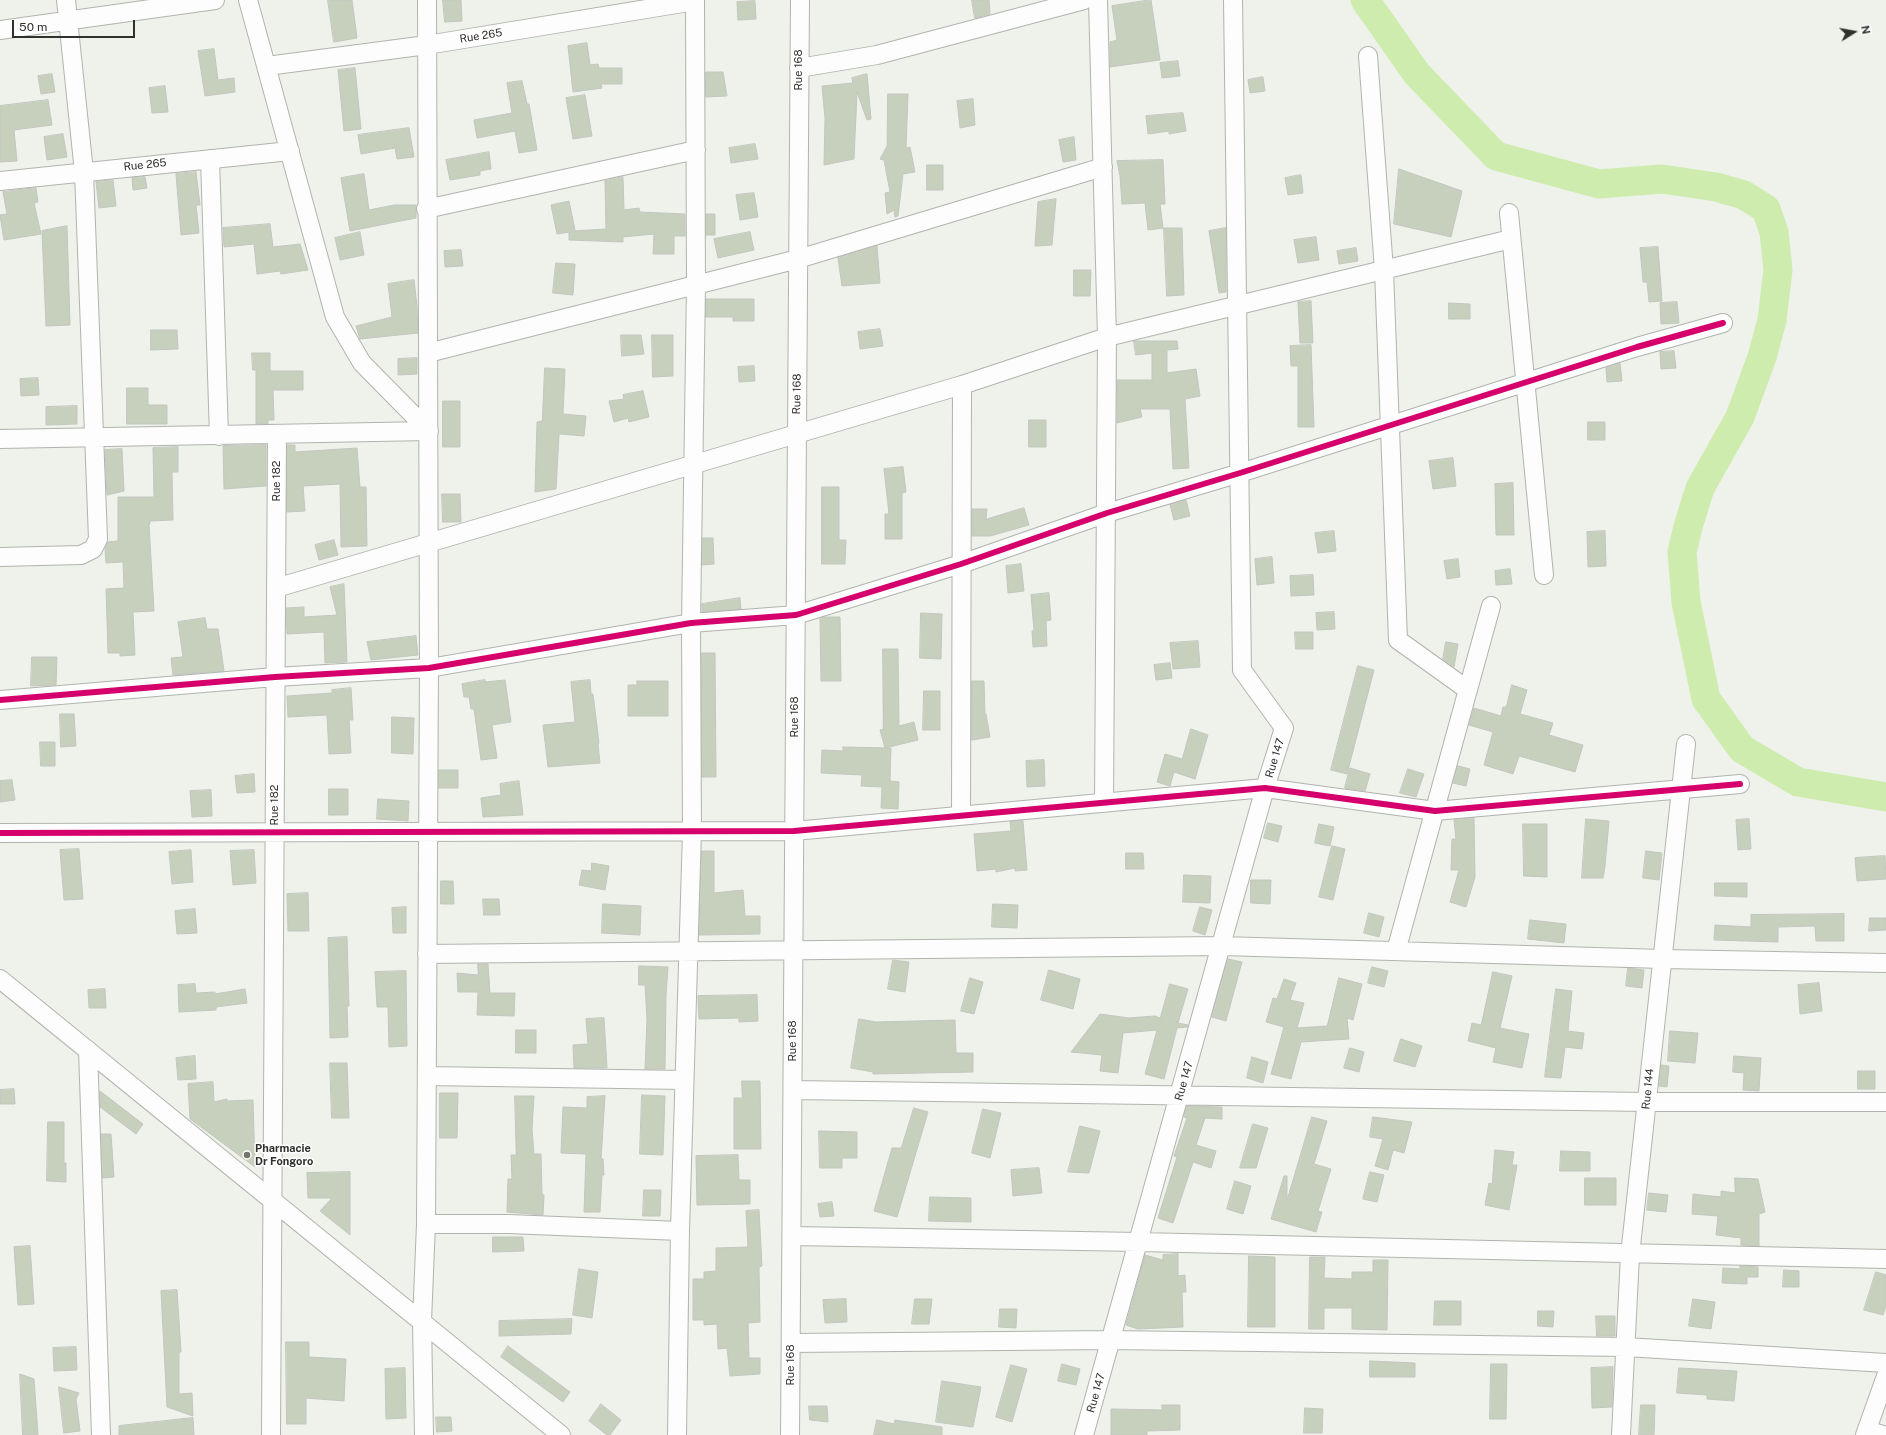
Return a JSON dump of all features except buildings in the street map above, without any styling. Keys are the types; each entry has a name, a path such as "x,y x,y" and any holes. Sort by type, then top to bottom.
{"street":[{"path":"0,557 81,555 93,549 98,539 84,172 66,0"},
{"path":"0,30 215,0"},
{"path":"248,0 335,317 362,363 428,431"},
{"path":"424,1435 422,1320 426,1224 429,668 426,209 427,0"},
{"path":"677,1435 680,1231 692,831 691,623 696,285 695,0"},
{"name":"Rue 265","path":"267,66 427,45 695,0"},
{"name":"Rue 168","path":"790,1435 800,0"},
{"path":"799,68 877,55 1084,0"},
{"path":"1098,0 1107,337 1104,803"},
{"path":"1233,0 1240,473"},
{"path":"1368,56 1384,270 1398,640 1468,690"},
{"name":"Rue 265","path":"0,181 290,150"},
{"path":"426,209 696,150"},
{"path":"210,159 219,436"},
{"path":"428,353 798,259 1103,167"},
{"path":"1509,213 1544,575"},
{"path":"276,588 962,385 1107,337 1511,239"},
{"path":"0,700 275,677 429,668 691,623 796,615 961,564 1107,513 1240,473 1637,347 1723,323"},
{"path":"961,816 962,385"},
{"path":"0,439 428,431"},
{"name":"Rue 182","path":"271,1435 277,435"},
{"name":"Rue 147","path":"1084,1435 1265,788 1284,728 1242,670 1240,473"},
{"path":"1396,950 1491,606"},
{"name":"Rue 144","path":"1621,1435 1630,1254 1686,744"},
{"path":"0,833 794,830 1265,788 1435,811 1740,784"},
{"path":"427,954 1222,946 1663,959 1886,963"},
{"path":"0,979 422,1320 561,1435"},
{"path":"88,1050 101,1435"},
{"path":"427,1076 684,1080"},
{"path":"793,1090 1647,1102 1886,1102"},
{"path":"426,1224 509,1224 680,1231"},
{"path":"792,1236 1139,1242 1886,1259"},
{"path":"791,1343 1111,1340 1626,1347 1886,1363"},
{"path":"1872,1433 1886,1376"}],"waterway":[{"path":"1365,0 1417,74 1496,156 1599,184 1662,179 1716,187 1744,195 1766,209 1774,232 1778,270 1772,320 1762,357 1740,417 1700,488 1688,527 1682,552 1686,602 1706,699 1742,749 1798,782 1886,797"}],"cycle path":[{"path":"0,700 275,677 429,668 691,623 796,615 961,564 1107,513 1240,473 1637,347 1723,323"},
{"path":"0,833 794,831 1265,788 1435,811 1740,784"}],"place":[{"name":"Pharmacie Dr Fongoro","path":"247,1155"}]}
